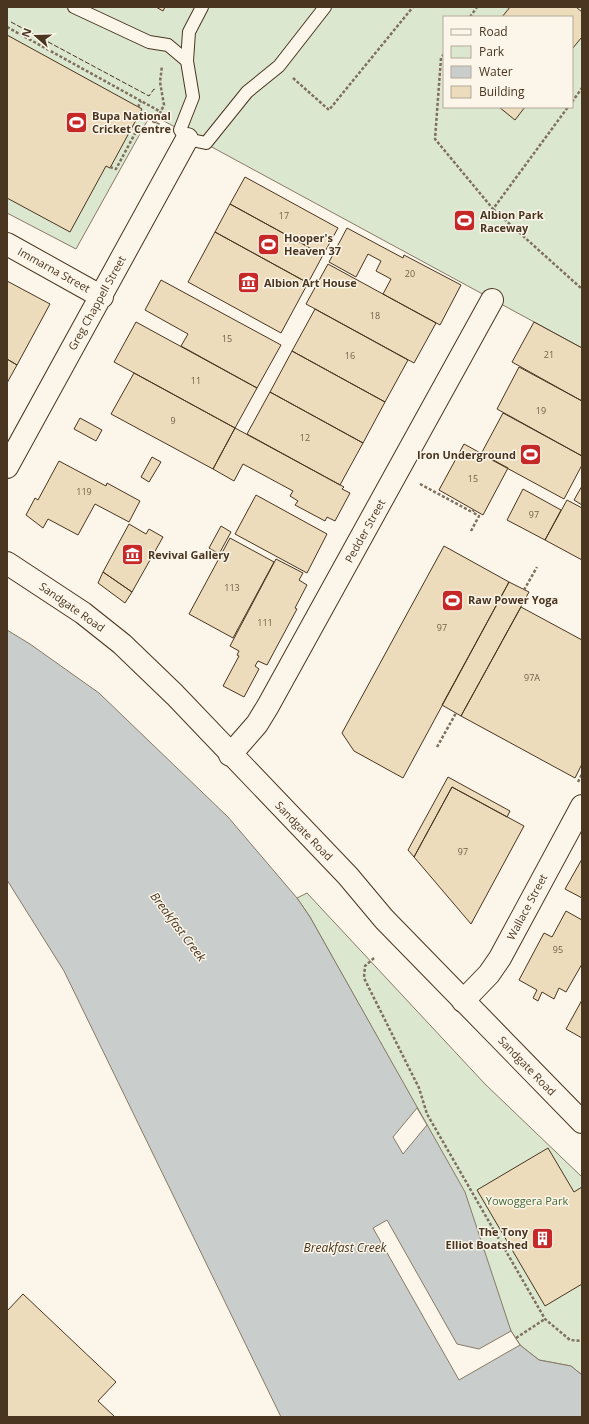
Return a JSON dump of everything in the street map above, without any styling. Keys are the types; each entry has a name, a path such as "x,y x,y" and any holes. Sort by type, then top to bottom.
{"street":[{"name":"Greg Chappell Street","path":"7,467 187,140"},
{"name":"Immarna Street","path":"7,244 102,296"},
{"name":"Pedder Street","path":"230,755 257,724 268,706 492,300"},
{"name":"Sandgate Road","path":"7,563 83,613 122,644 175,696 230,755 348,876 384,919 582,1122"},
{"name":"Wallace Street","path":"463,1001 489,974 500,958 582,806"}],"lane":[{"path":"74,7 149,42 168,45 187,61"},
{"path":"202,7 189,32 187,61 193,98 180,130 187,140 206,143 247,92 280,66 325,7"}],"path":[{"path":"280,66 330,110 413,7"},
{"path":"471,16 477,7"},
{"path":"7,27 161,112"},
{"path":"443,55 441,58 435,139 494,209 582,289"},
{"path":"139,114 155,123 161,112 164,105 160,82 163,61"},
{"path":"573,101 582,88"},
{"path":"138,107 141,101"},
{"path":"494,209 567,108"},
{"path":"110,167 116,170 139,126 150,132"},
{"path":"419,483 473,511 479,516 471,531"},
{"path":"524,590 537,567"},
{"path":"437,747 456,713"},
{"path":"374,958 365,966 364,978 419,1088 427,1114 545,1319 570,1340 582,1341"},
{"path":"516,1338 545,1319"}],"green space":[{"name":"Albion Park Raceway","path":"7,7 582,7 582,348 151,114 76,249 7,213"},
{"name":"Yowoggera Park","path":"307,893 485,1084 582,1177 582,1375 571,1366 539,1360 520,1345 511,1331 417,1108 310,917 297,898"}],"water":[{"name":"Breakfast Creek","path":"7,630 30,644 99,693 228,817 297,898 310,917 465,1192 511,1331 520,1345 539,1360 571,1366 582,1375 582,1417 281,1417 64,971 7,880"}],"pier":[{"path":"417,1108 427,1125 403,1154 393,1137"},
{"path":"387,1220 457,1344 479,1349 511,1331 520,1345 459,1380 373,1228"}],"building":[{"path":"156,7 165,7 163,11"},
{"path":"510,7 576,7 582,12 582,37 573,48 573,16 503,16"},
{"name":"Bupa National Cricket Centre","path":"7,35 142,109 110,168 106,166 70,232 7,198"},
{"path":"500,108 524,108 515,120"},
{"path":"245,177 338,228 323,255 230,204"},
{"name":"Hooper's Heaven 37","path":"230,204 323,255 308,283 215,232"},
{"path":"347,228 403,258 404,255 461,285 440,325 383,294 391,279 376,271 381,261 368,254 356,277 329,262"},
{"name":"Albion Art House","path":"215,232 308,283 281,333 188,282"},
{"path":"328,264 436,323 414,363 306,304"},
{"path":"161,280 281,345 257,388 181,346 188,334 145,310"},
{"path":"7,281 50,304 17,365 7,359"},
{"path":"315,309 408,360 385,402 292,351"},
{"path":"136,322 257,388 235,428 114,362"},
{"path":"534,322 582,348 582,401 512,362"},
{"path":"292,351 385,402 363,443 270,392"},
{"path":"7,359 17,365 7,383"},
{"path":"519,367 582,401 582,456 497,409"},
{"path":"134,373 235,428 213,469 111,414"},
{"path":"270,392 363,443 340,485 247,434"},
{"name":"Iron Underground","path":"503,413 582,456 582,465 564,499 481,454"},
{"path":"80,418 102,430 96,441 74,429"},
{"path":"235,428 344,487 342,489 350,493 335,521 327,517 325,521 295,505 298,501 290,496 293,491 243,464 234,481 213,469"},
{"path":"464,444 508,468 483,515 439,490"},
{"path":"152,457 161,462 149,482 141,477"},
{"path":"59,461 106,486 107,483 140,501 129,522 95,504 78,535 48,519 43,528 26,515 35,498 38,500"},
{"path":"582,486 582,505 574,500"},
{"path":"523,489 561,510 545,540 507,520"},
{"path":"256,495 327,534 307,573 235,534"},
{"path":"567,500 582,508 582,560 545,540"},
{"name":"Revival Gallery","path":"129,524 146,534 149,529 163,537 132,592 103,572"},
{"path":"221,526 231,532 219,554 209,548"},
{"path":"230,538 274,562 233,638 189,614"},
{"path":"444,546 509,582 403,778 354,751 342,733"},
{"path":"276,559 303,573 299,580 307,585 295,608 297,609 267,665 258,661 255,666 259,669 244,697 223,686 239,656 237,655 239,651 230,646"},
{"path":"103,572 132,592 125,603 98,583"},
{"path":"509,582 529,592 461,716 442,705"},
{"path":"521,607 582,640 582,764 575,778 461,716"},
{"path":"448,777 510,811 507,817 452,787 414,857 408,850"},
{"path":"452,787 524,826 471,924 414,857"},
{"path":"582,859 582,898 565,889"},
{"path":"566,911 582,920 582,964 566,992 559,988 554,999 542,992 538,1001 533,998 537,990 519,980 544,933 552,937"},
{"path":"582,1000 582,1038 566,1029"},
{"name":"The Tony Elliot Boatshed","path":"548,1148 574,1192 582,1187 582,1284 545,1306 477,1190"},
{"path":"23,1294 116,1382 98,1401 115,1417 7,1417 7,1311"}],"fence":[{"path":"11,22 149,96 154,89 156,90"}],"place":[{"name":"Bupa National Cricket Centre","path":"77,122"},
{"name":"Albion Park Raceway","path":"465,221"},
{"name":"Hooper's Heaven 37","path":"269,244"},
{"name":"Albion Art House","path":"248,283"},
{"name":"Iron Underground","path":"531,455"},
{"name":"Revival Gallery","path":"133,555"},
{"name":"Raw Power Yoga","path":"452,600"},
{"name":"The Tony Elliot Boatshed","path":"543,1238"}]}
